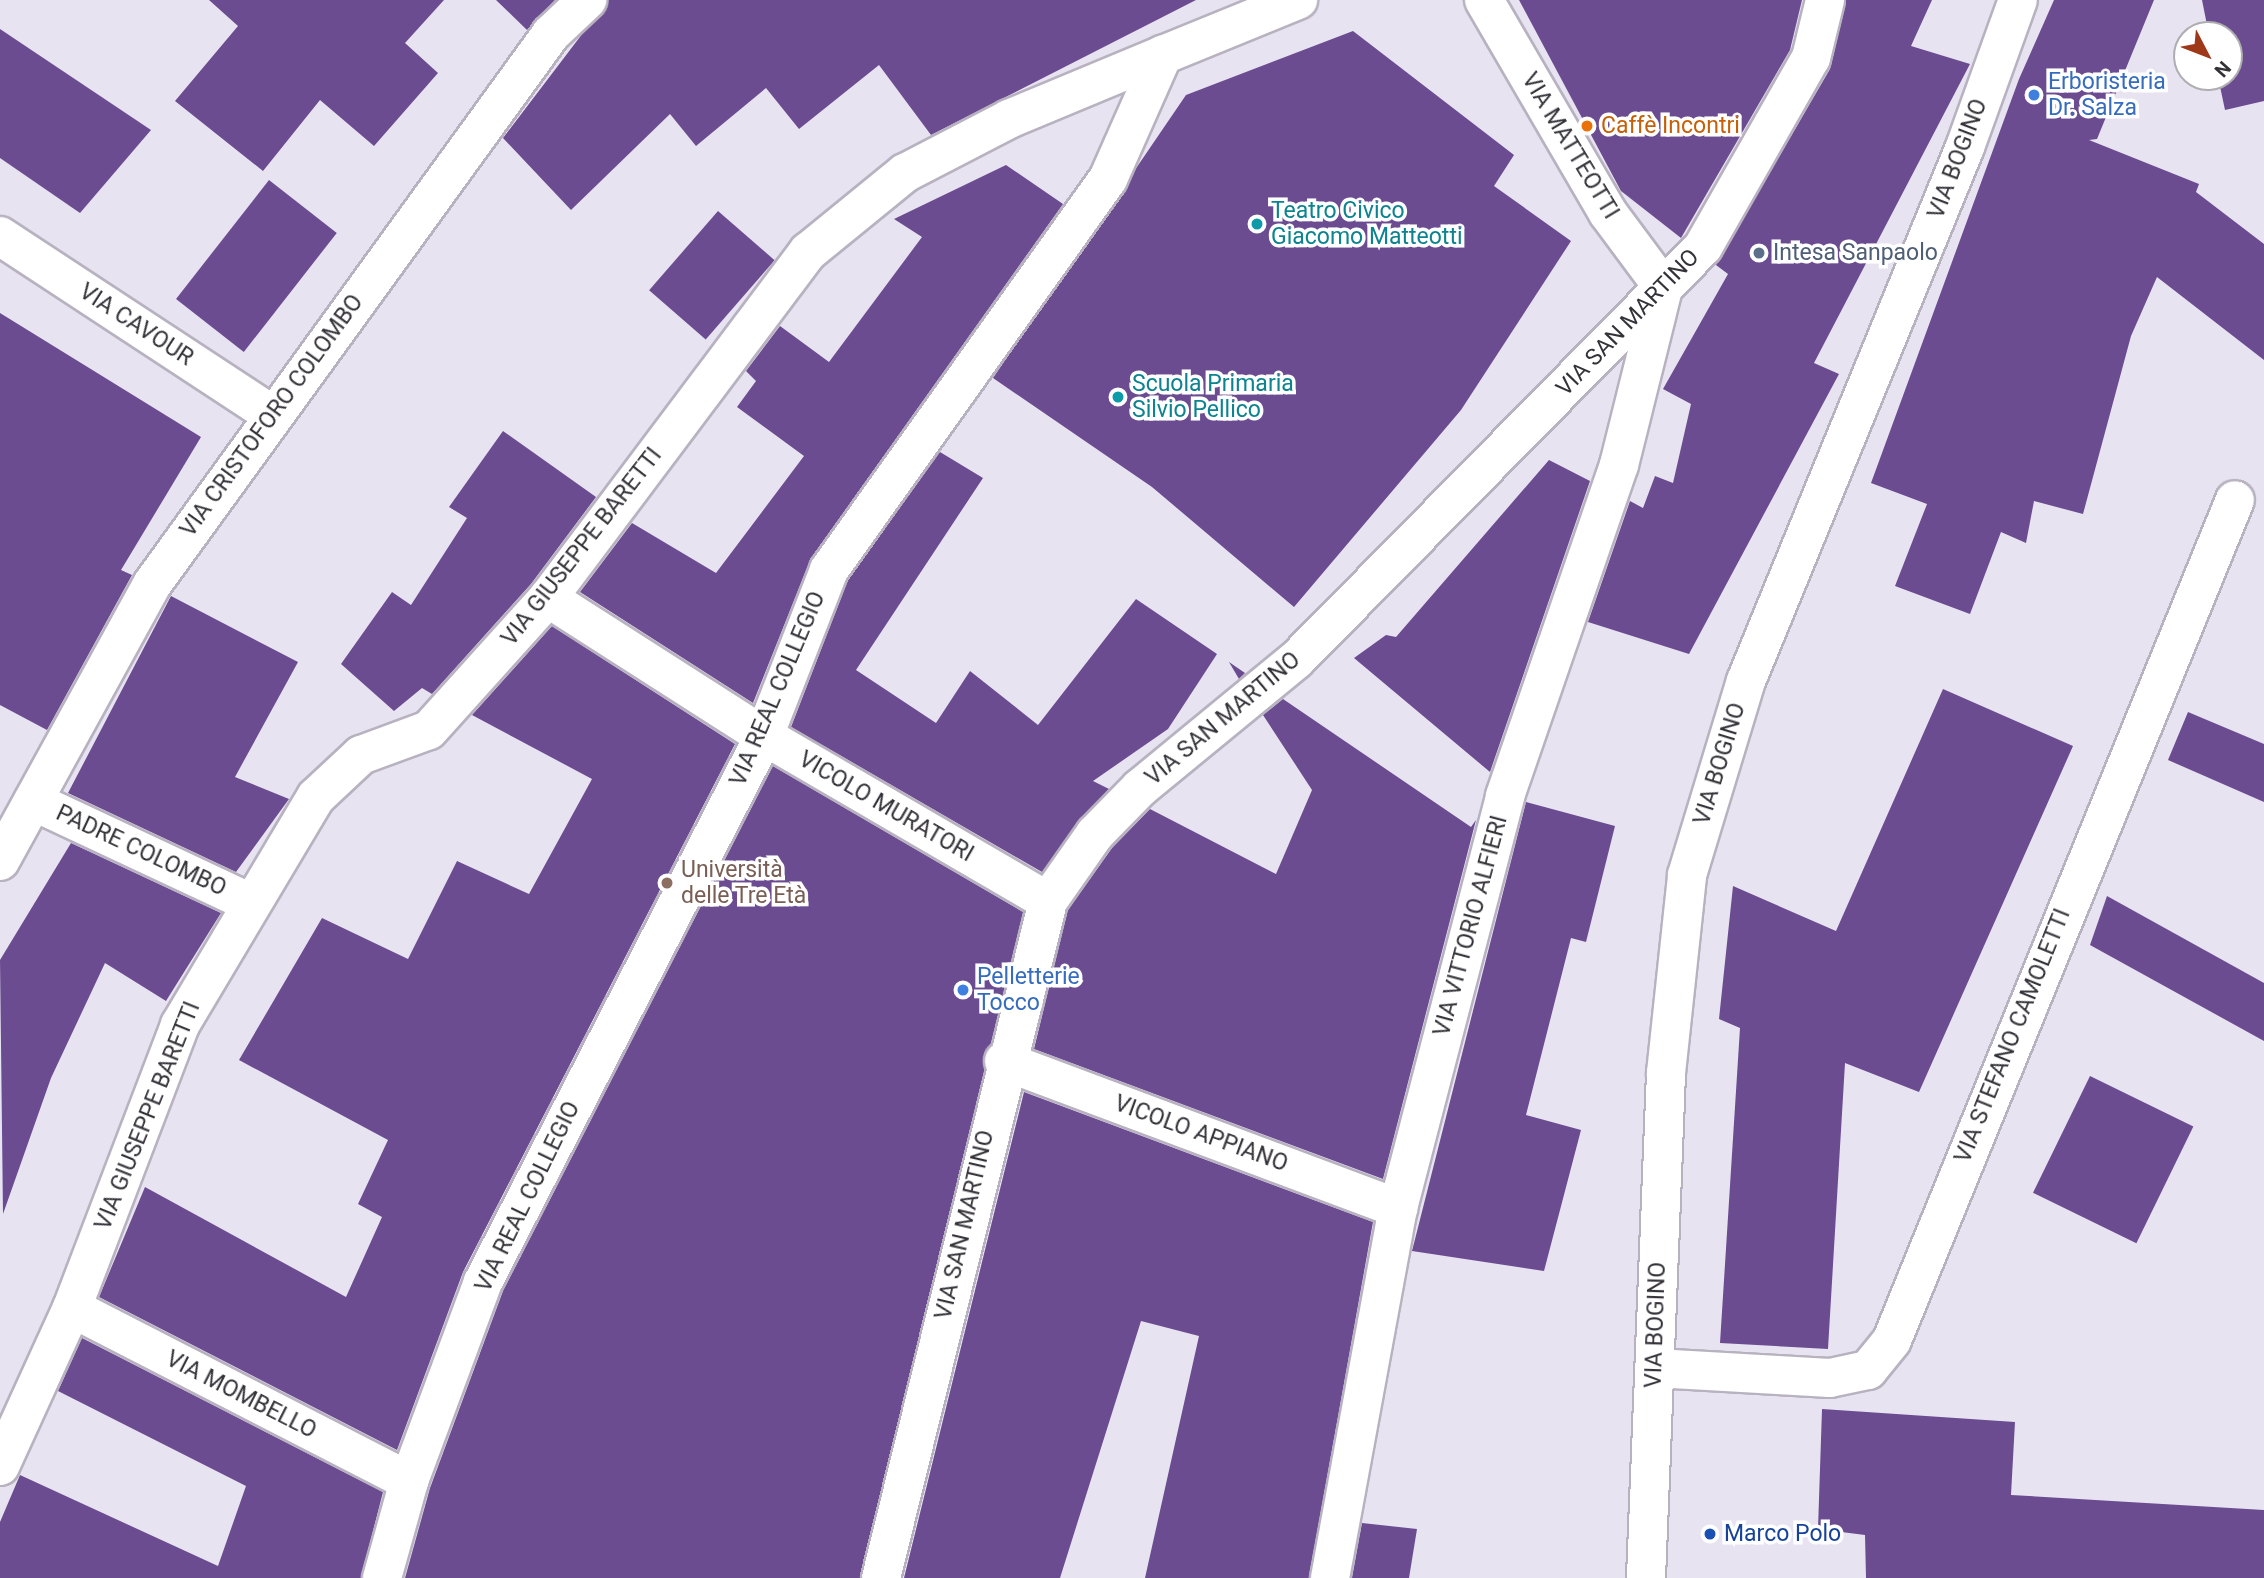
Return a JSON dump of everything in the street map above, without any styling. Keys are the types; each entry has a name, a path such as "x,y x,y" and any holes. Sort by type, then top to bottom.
{"street":[{"name":"VIA CRISTOFORO COLOMBO","path":"3,850 33,801 153,583 272,415 551,34 587,0"},
{"path":"1163,55 1298,0"},
{"name":"VIA MATTEOTTI","path":"1484,0 1608,213 1663,287"},
{"name":"VIA SAN MARTINO","path":"881,1578 1004,1061 1048,901 1095,834 1140,788 1296,660 1703,247 1804,70 1825,0"},
{"name":"VIA BOGINO","path":"1646,1578 1673,971 1687,875 1706,801 1746,681 1965,147 2018,0"},
{"name":"VIA GIUSEPPE BARETTI","path":"0,1466 72,1308 180,1025 249,902 316,797 360,755 429,730 548,598 808,251 905,173 1009,119 1163,55"},
{"name":"VIA REAL COLLEGIO","path":"382,1578 409,1481 483,1282 764,736 828,570 1108,179 1163,55"},
{"name":"VIA CAVOUR","path":"0,236 272,415"},
{"name":"VIA VITTORIO ALFIERI","path":"1330,1578 1398,1208 1505,796 1619,465 1663,287"},
{"name":"VIA STEFANO CAMOLETTI","path":"1655,1368 1830,1378 1868,1370 1892,1340 2235,500"},
{"name":"VICOLO MURATORI","path":"548,598 764,736 1048,901"},
{"name":"PADRE COLOMBO","path":"33,801 249,902"},
{"name":"VICOLO APPIANO","path":"1004,1061 1398,1208"},
{"name":"VIA MOMBELLO","path":"72,1308 409,1481"}],"building":[{"path":"209,0 444,0 405,43 438,73 374,146 320,100 263,171 175,101 238,26"},
{"path":"496,0 555,0 527,30"},
{"path":"608,0 1196,0 931,135 879,65 799,129 766,88 696,146 670,114 571,210 503,138"},
{"path":"1519,0 1802,0 1790,50 1681,238 1621,191"},
{"path":"1846,0 1932,0 1911,46 1970,64 1814,363 1839,374 1689,654 1588,622 1630,501 1643,508 1655,476 1673,483 1691,404 1663,389 1728,274 1716,265 1830,69"},
{"path":"2054,0 2154,0 2097,139 2089,140 2199,184 2196,192 2264,244 2264,360 2157,277 2131,336 2083,514 2034,501 2026,543 2001,532 1970,614 1895,586 1927,504 1871,483 2019,79"},
{"path":"2202,0 2264,0 2264,101 2225,110 2221,91 2243,91 2243,21 2206,21"},
{"path":"0,29 151,130 80,213 0,158"},
{"path":"1353,31 1514,155 1494,186 1571,241 1461,410 1294,607 1152,487 993,378 1186,95"},
{"path":"1006,165 1063,204 811,558 753,703 580,592 632,523 716,573 804,456 737,407 756,381 746,371 780,326 829,362 922,237 894,219"},
{"path":"269,180 337,233 244,352 176,299"},
{"path":"718,211 775,260 706,339 649,290"},
{"path":"0,313 201,437 121,570 132,575 47,730 0,705"},
{"path":"503,431 596,497 531,584 432,694 422,688 394,711 341,664 392,592 411,605 467,518 449,507"},
{"path":"940,452 983,478 856,670 936,723 970,671 1038,725 1136,599 1217,654 1168,729 1093,781 1109,789 1042,872 791,727 848,580"},
{"path":"1549,460 1590,481 1490,772 1354,658 1386,635 1396,637"},
{"path":"171,596 298,662 235,777 289,799 236,872 68,793"},
{"path":"552,626 735,744 463,1272 397,1450 99,1297 145,1187 346,1297 382,1217 358,1204 388,1140 239,1060 322,918 408,959 457,861 529,894 592,779 472,715"},
{"path":"1229,662 1245,673 1239,679"},
{"path":"1943,689 2073,746 1919,1092 1845,1063 1828,1349 1720,1343 1740,1028 1719,1019 1733,886 1836,931"},
{"path":"1283,699 1471,827 1476,820 1383,1179 1034,1049 1068,910 1112,848 1150,809 1276,874 1312,790 1263,715"},
{"path":"2188,712 2264,744 2264,802 2168,760"},
{"path":"773,766 1023,912 860,1578 405,1578 430,1488 503,1291"},
{"path":"1526,802 1615,826 1586,942 1571,938 1526,1115 1581,1130 1544,1271 1412,1251"},
{"path":"71,843 221,913 166,1001 105,963 51,1078 3,1214 0,960"},
{"path":"2107,896 2264,983 2264,1041 2090,945"},
{"path":"2090,1076 2193,1126 2136,1243 2033,1193"},
{"path":"1024,1092 1373,1222 1309,1578 1145,1578 1199,1336 1141,1321 1060,1578 904,1578"},
{"path":"82,1338 383,1492 361,1578 0,1578 0,1522 20,1475 218,1566 246,1486 58,1391"},
{"path":"1822,1409 2015,1422 2011,1495 2264,1510 2264,1578 1866,1578 1865,1535 1818,1529"},
{"path":"1362,1523 1417,1529 1409,1578 1352,1578"}],"place":[{"name":"Erboristeria Dr. Salza","path":"2034,95"},
{"name":"Caffè Incontri","path":"1587,126"},
{"name":"Teatro Civico Giacomo Matteotti","path":"1257,224"},
{"name":"Intesa Sanpaolo","path":"1759,253"},
{"name":"Scuola Primaria Silvio Pellico","path":"1118,397"},
{"name":"Università delle Tre Età","path":"667,883"},
{"name":"Pelletterie Tocco","path":"963,990"},
{"name":"Marco Polo","path":"1710,1534"}]}
